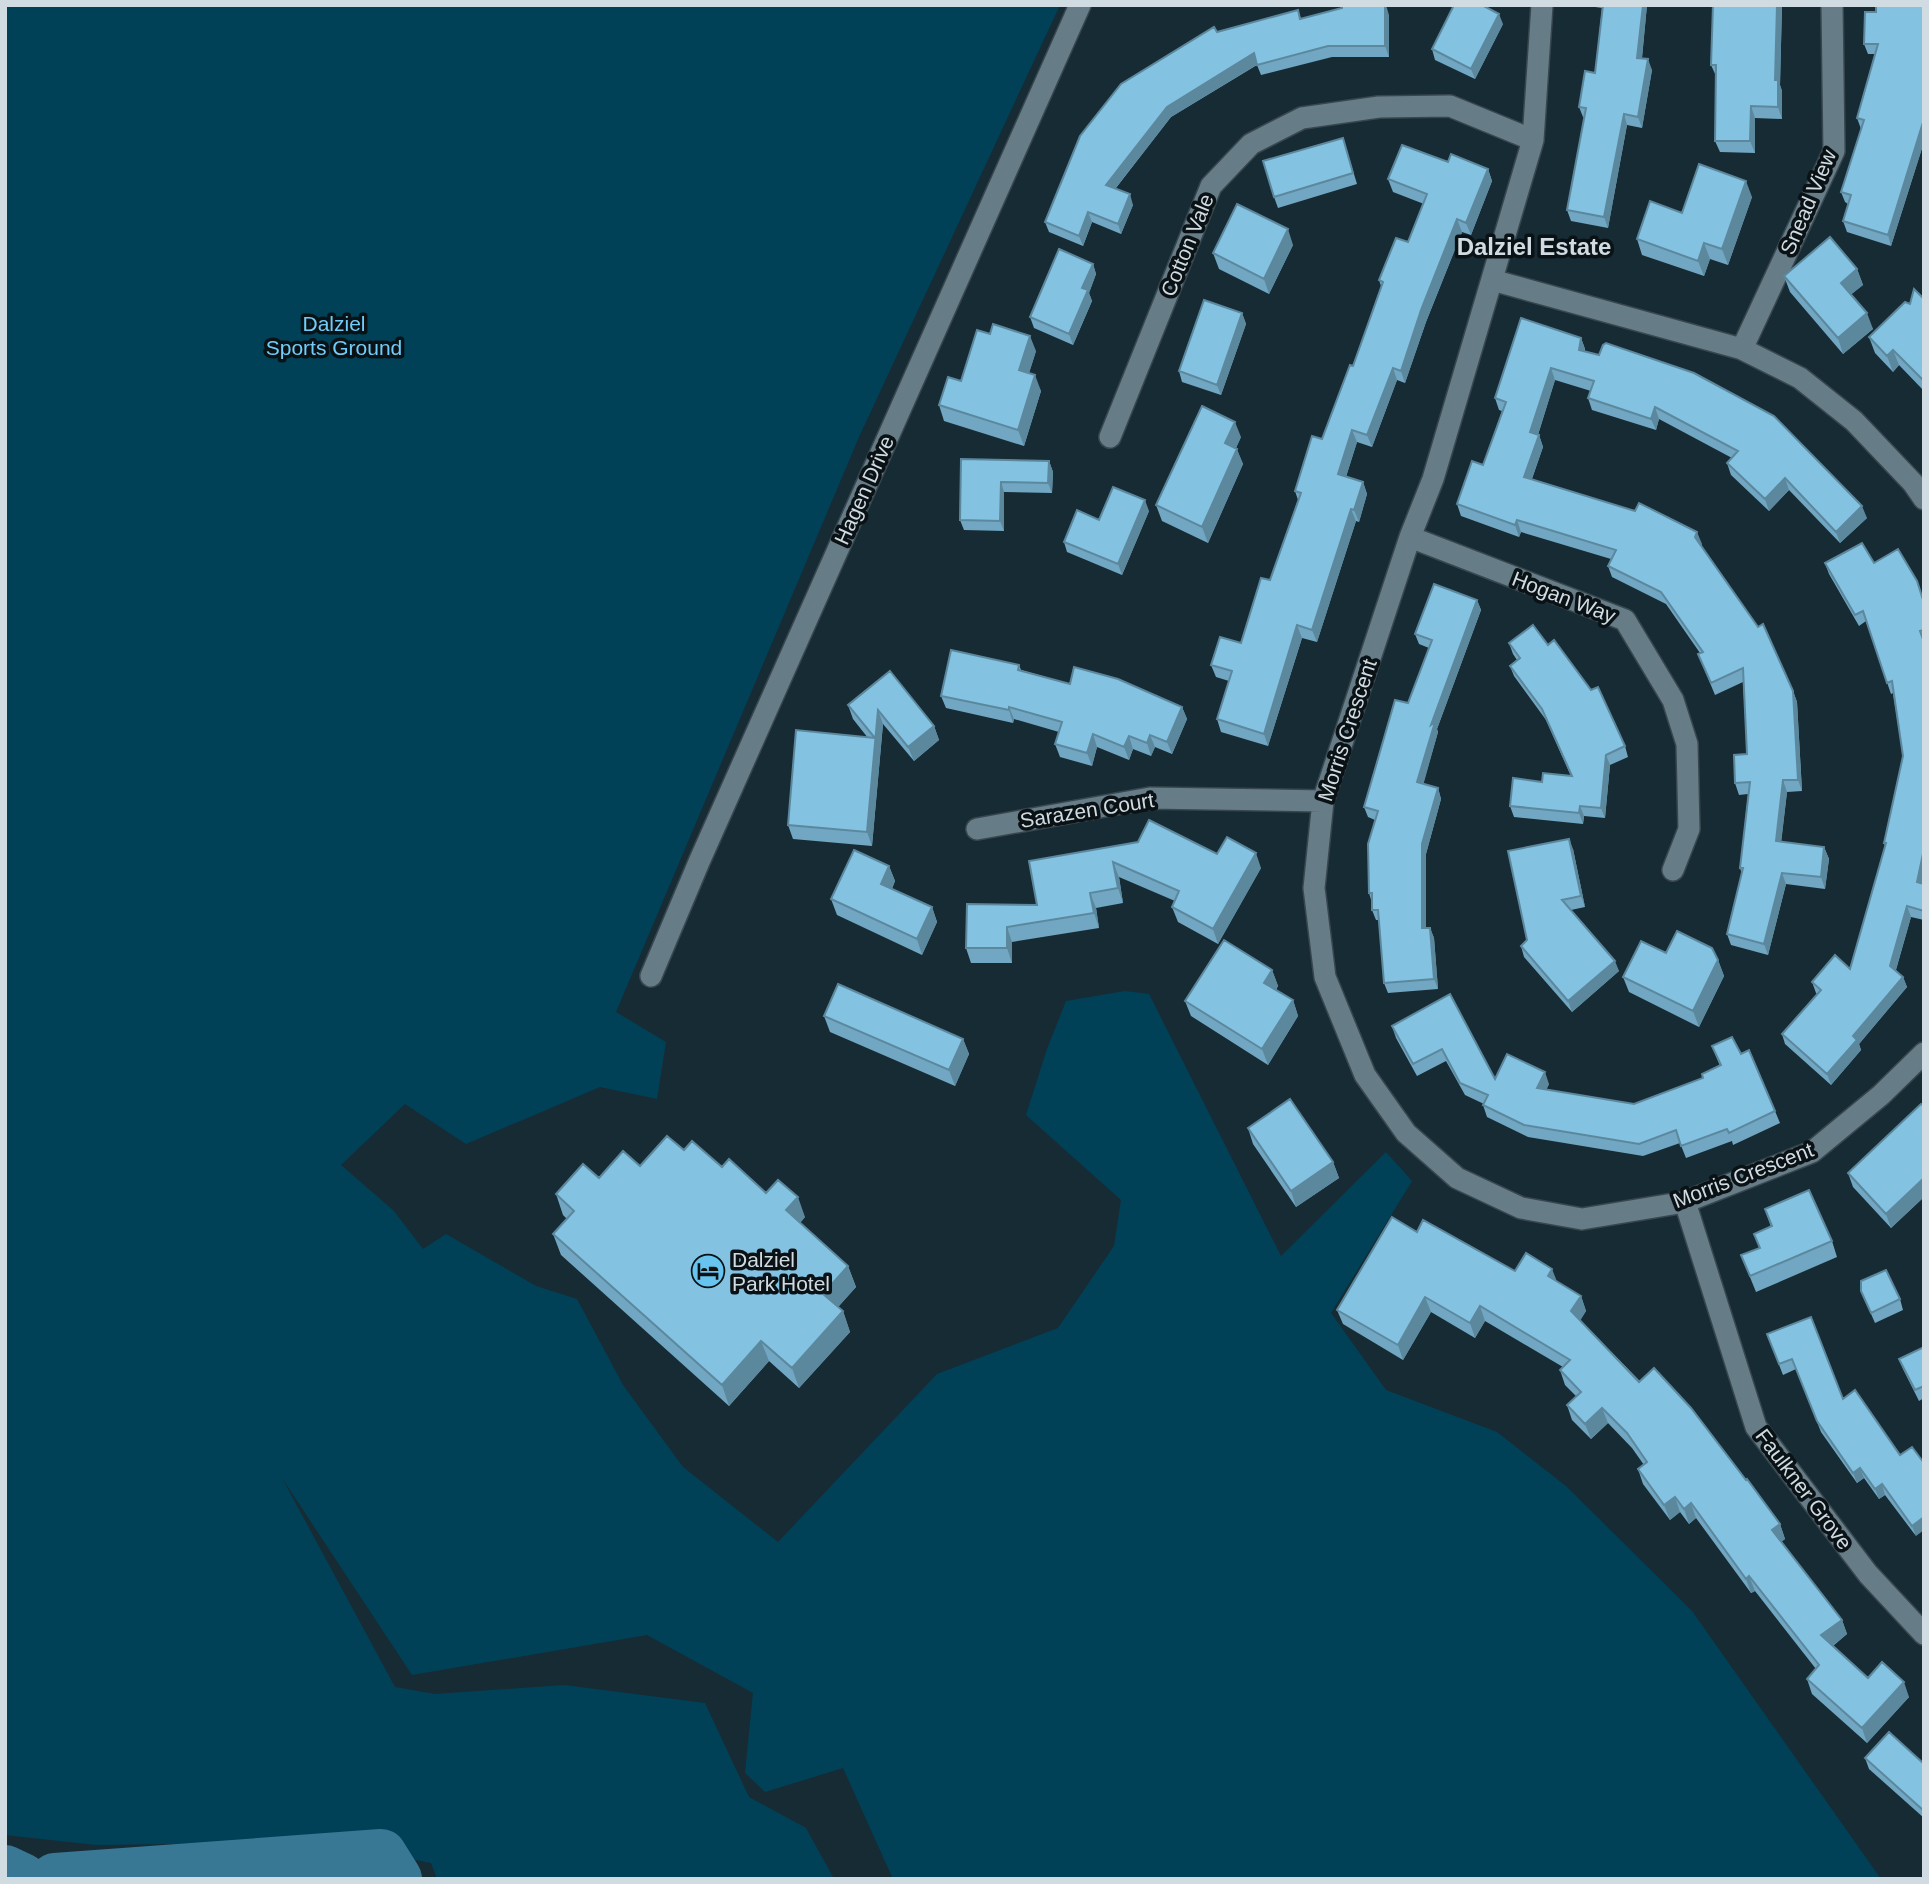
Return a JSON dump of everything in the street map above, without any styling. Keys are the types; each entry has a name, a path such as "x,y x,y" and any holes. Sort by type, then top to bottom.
{"street":[{"name":"Hagen Drive","path":"651,976 699,862 1080,5"},
{"name":"Morris Crescent","path":"1542,5 1533,140 1433,479 1410,537 1323,801 1314,888 1325,977 1365,1074 1406,1133 1457,1178 1521,1208 1582,1219 1685,1202 1812,1152 1881,1095 1924,1053"},
{"name":"Snead View","path":"1742,349 1834,151 1832,5"},
{"name":"Cotton Vale","path":"1110,438 1211,186 1251,144 1302,118 1379,107 1450,106 1533,140"},
{"path":"1492,280 1742,349 1800,378 1854,421 1913,483 1924,499"},
{"name":"Hogan Way","path":"1410,537 1625,620 1673,700 1687,744 1689,829 1673,870"},
{"name":"Sarazen Court","path":"977,829 1150,798 1323,801"},
{"name":"Faulkner Grove","path":"1685,1202 1756,1427 1868,1574 1924,1634"}],"green space":[{"name":"Dalziel Sports Ground","path":"5,5 1060,5 859,437 616,1012 666,1042 657,1099 600,1087 466,1144 405,1104 341,1165 394,1211 423,1249 446,1234 536,1286 577,1299 623,1385 683,1467 778,1542 937,1374 1058,1328 1114,1246 1121,1200 1026,1115 1066,1001 1125,991 1149,994 1281,1256 1386,1152 1412,1181 1331,1313 1386,1390 1497,1432 1566,1486 1692,1611 1881,1879 893,1879 843,1768 765,1792 745,1773 753,1693 647,1635 412,1675 282,1478 395,1687 435,1694 564,1685 705,1703 749,1797 806,1828 834,1879 437,1879 431,1863 325,1842 96,1845 5,1835"}],"building":[{"path":"1342,5 1385,5 1385,46 1328,46 1257,65 1254,53 1167,107 1106,185 1130,194 1118,224 1088,212 1079,236 1045,222 1080,136 1121,84 1214,27 1217,32 1298,10 1300,19 1342,8"},
{"path":"1454,5 1482,5 1499,14 1471,69 1432,49"},
{"path":"1603,5 1643,5 1637,58 1648,59 1638,117 1624,114 1604,217 1567,210 1586,108 1579,107 1585,71 1595,73"},
{"path":"1713,5 1777,5 1775,80 1778,80 1778,107 1751,106 1750,141 1715,141 1716,65 1711,65"},
{"path":"1876,5 1924,5 1924,119 1888,235 1843,221 1851,195 1841,192 1864,120 1857,118 1878,44 1864,44 1865,12 1876,12"},
{"path":"1343,138 1353,173 1274,197 1263,161"},
{"path":"1402,145 1448,162 1451,154 1488,169 1466,223 1457,219 1421,310 1401,371 1393,368 1367,435 1352,430 1338,474 1363,482 1354,510 1351,509 1312,630 1297,625 1264,734 1217,719 1232,671 1211,665 1220,637 1241,643 1261,578 1270,580 1301,493 1295,491 1312,436 1322,439 1350,365 1353,366 1383,282 1379,280 1396,238 1408,242 1427,194 1388,179"},
{"path":"1699,164 1746,181 1722,249 1704,243 1698,261 1637,239 1650,201 1682,213"},
{"path":"1237,204 1288,229 1264,279 1213,253"},
{"path":"1830,237 1857,269 1841,283 1867,313 1838,338 1784,276"},
{"path":"1059,249 1093,264 1082,288 1088,290 1069,334 1030,317"},
{"path":"1914,289 1924,299 1924,381 1893,350 1887,356 1869,337 1905,302 1910,304"},
{"path":"1204,300 1242,313 1217,385 1179,371"},
{"path":"1521,318 1581,338 1579,350 1599,355 1606,343 1694,373 1774,416 1862,506 1836,532 1785,478 1765,499 1727,463 1738,451 1655,407 1651,419 1588,398 1594,381 1551,368 1530,432 1539,435 1524,477 1635,511 1639,503 1697,532 1695,537 1758,627 1763,624 1793,691 1798,780 1783,780 1776,841 1824,847 1821,877 1782,873 1764,944 1727,934 1743,868 1740,868 1750,782 1735,783 1734,755 1747,754 1743,668 1711,683 1698,654 1703,652 1661,592 1608,566 1616,550 1517,520 1515,525 1457,504 1472,461 1483,465 1506,402 1495,398"},
{"path":"993,324 1030,336 1019,370 1035,375 1018,430 939,405 948,377 961,381 977,330 990,334"},
{"path":"1202,406 1235,422 1225,443 1237,449 1202,527 1156,505"},
{"path":"961,459 1049,461 1048,483 1001,482 1000,521 960,520"},
{"path":"1113,487 1145,500 1118,564 1064,542 1077,510 1099,520"},
{"path":"1862,543 1874,563 1898,549 1917,581 1924,603 1924,630 1920,631 1924,642 1924,849 1917,882 1924,884 1924,911 1907,906 1890,966 1903,977 1853,1036 1857,1040 1827,1074 1782,1034 1821,990 1812,982 1835,955 1850,969 1886,843 1903,756 1892,681 1887,683 1863,611 1855,615 1825,563"},
{"path":"1434,584 1477,600 1431,725 1435,722 1417,782 1438,788 1422,844 1422,928 1430,928 1434,979 1384,983 1378,910 1372,910 1372,893 1369,893 1368,844 1378,811 1364,807 1395,700 1408,703 1432,640 1415,634"},
{"path":"1533,625 1548,645 1554,640 1591,690 1598,687 1625,746 1606,755 1601,808 1580,806 1579,813 1510,806 1513,778 1542,782 1543,773 1572,776 1542,709 1510,666 1520,658 1509,643"},
{"path":"951,650 1019,665 1018,670 1070,684 1074,667 1118,679 1182,707 1167,742 1150,735 1147,743 1129,736 1124,747 1093,734 1087,753 1055,744 1062,722 1009,707 1009,710 941,696"},
{"path":"890,671 934,726 908,747 878,710 867,832 788,825 796,730 875,738 848,705"},
{"path":"1149,820 1217,854 1227,837 1256,853 1213,929 1172,907 1179,891 1113,862 1118,888 1090,893 1094,913 1007,927 1007,948 966,948 967,904 1037,905 1029,861 1138,842"},
{"path":"1569,839 1581,896 1562,900 1615,961 1568,1001 1521,946 1527,940 1508,851"},
{"path":"854,850 889,866 881,884 932,907 917,939 831,899"},
{"path":"1677,931 1712,948 1718,960 1693,1011 1623,977 1641,941 1666,953"},
{"path":"1224,940 1272,970 1264,983 1293,1000 1262,1049 1185,1001"},
{"path":"838,984 963,1039 949,1070 824,1016"},
{"path":"1450,994 1495,1079 1507,1054 1545,1072 1537,1088 1634,1104 1703,1078 1702,1074 1721,1065 1712,1046 1732,1037 1741,1054 1749,1050 1775,1111 1729,1133 1727,1129 1681,1146 1676,1130 1639,1144 1524,1125 1483,1105 1488,1095 1460,1083 1442,1049 1413,1064 1392,1026"},
{"path":"1290,1099 1333,1162 1291,1191 1248,1128"},
{"path":"1921,1104 1924,1106 1924,1178 1886,1214 1848,1173"},
{"name":"Dalziel Park Hotel","path":"667,1136 684,1150 692,1141 722,1167 729,1159 766,1193 778,1180 798,1197 786,1210 848,1266 823,1294 843,1311 792,1368 761,1341 722,1385 553,1234 574,1211 556,1194 583,1164 599,1178 623,1151 640,1166"},
{"path":"1809,1190 1832,1241 1750,1276 1741,1255 1760,1248 1754,1234 1772,1226 1765,1209"},
{"path":"1392,1217 1417,1232 1423,1220 1515,1271 1526,1253 1552,1269 1548,1276 1581,1296 1571,1311 1639,1382 1654,1368 1691,1408 1780,1524 1772,1530 1842,1620 1821,1635 1868,1678 1882,1662 1904,1682 1862,1728 1807,1679 1819,1665 1749,1576 1746,1579 1691,1503 1684,1509 1675,1497 1664,1505 1638,1469 1647,1462 1627,1433 1602,1408 1585,1424 1567,1405 1581,1392 1560,1370 1570,1360 1480,1306 1470,1323 1425,1297 1398,1345 1337,1310"},
{"path":"1886,1270 1900,1299 1871,1313 1861,1291 1861,1281"},
{"path":"1811,1317 1843,1399 1855,1390 1900,1455 1912,1447 1924,1463 1924,1517 1912,1526 1882,1484 1875,1489 1860,1468 1853,1473 1817,1421 1792,1359 1779,1364 1767,1334"},
{"path":"1924,1347 1924,1386 1915,1390 1899,1359"},
{"path":"1889,1732 1924,1764 1923,1810 1865,1758"}],"waterway":[{"path":"55,1879 381,1855 396,1879"},
{"path":"5,1871 22,1879"}],"place":[{"name":"Dalziel Park Hotel","path":"708,1271"}],"district":[{"name":"Dalziel Estate","path":"1534,246"}]}
